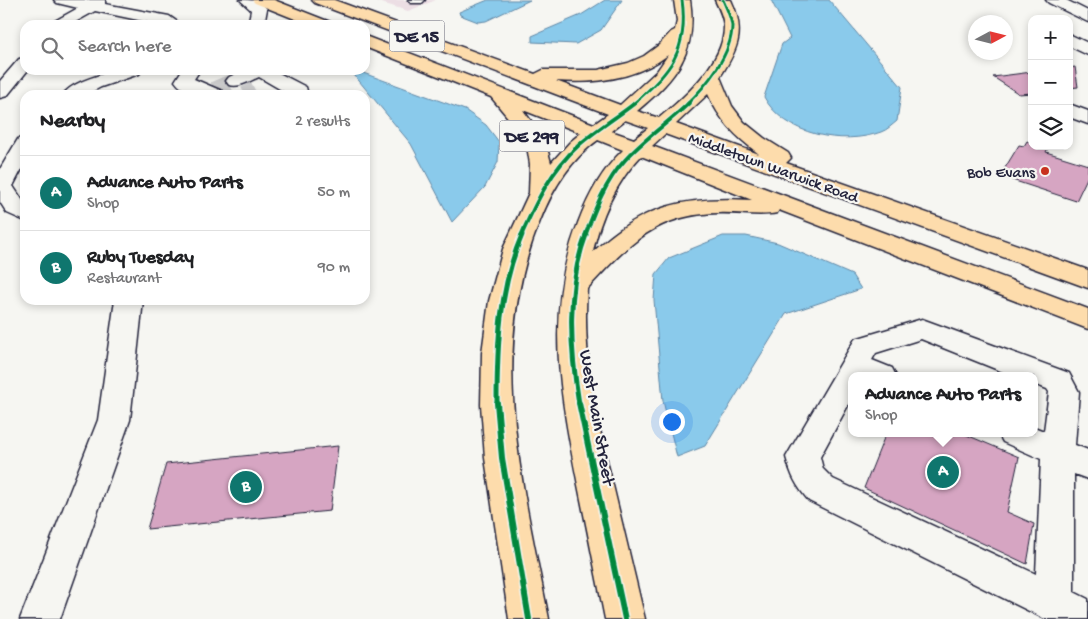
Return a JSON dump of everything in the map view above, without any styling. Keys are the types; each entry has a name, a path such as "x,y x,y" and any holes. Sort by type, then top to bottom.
{"main road":[{"path":"260,0 311,20"},
{"name":"Middletown Warwick Road","path":"320,0 663,127 1088,279"},
{"path":"540,195 575,148 636,102 658,81 678,54 684,39 686,21 682,0"},
{"name":"West Main Street","path":"625,619 576,394 571,355 570,317 573,287 584,236 606,186 637,148 663,127 712,80 723,59 731,34 732,22 723,0"},
{"name":"DE 15","path":"513,72 575,76 631,68 662,52 686,21"},
{"name":"Middletown Warwick Road","path":"370,43 637,148 1088,319"},
{"path":"712,80 726,115 756,143 783,160 855,195"},
{"name":"DE 299","path":"493,91 526,124 539,150 542,175 540,195 525,224 512,259 499,320 495,356 495,389 501,449 529,619"},
{"path":"573,287 616,244 642,225 668,213 732,205 802,211"}],"street":[{"path":"62,0 97,3 165,20"},
{"path":"248,0 259,9 257,20"},
{"path":"1054,0 1088,17"},
{"path":"68,20 97,3"},
{"path":"1073,29 1088,27"},
{"path":"1073,41 1088,50"},
{"path":"0,92 20,69"},
{"path":"82,90 118,75"},
{"path":"126,90 129,89 137,75"},
{"path":"188,75 184,81 208,90"},
{"path":"234,81 248,75"},
{"path":"266,75 285,89"},
{"path":"255,90 285,89"},
{"path":"1073,103 1088,118"},
{"path":"20,152 2,186 15,208 20,211"},
{"path":"40,619 114,420 128,305"},
{"path":"1052,306 1088,330"},
{"path":"869,370 865,346 922,329 1034,372"},
{"path":"1038,373 1058,381 1064,392 1073,459 1054,603"},
{"path":"848,398 803,458 808,476 821,490 1085,619"},
{"path":"1023,437 1073,459"}],"shaded area":[{"path":"372,0 436,0 408,11"}],"water":[{"path":"488,0 530,0 486,21 478,22 460,15 459,12"},
{"path":"605,0 622,0 601,30 576,44 532,42 532,36 581,15"},
{"path":"771,0 829,0 902,87 897,121 883,131 866,136 833,137 816,134 800,128 785,120 773,110 764,97 782,44 790,38"},
{"path":"354,75 369,75 465,110 486,125 499,142 498,162 485,187 452,222 411,144 370,94 370,90 366,90"},
{"path":"723,236 746,236 778,243 852,275 861,289 786,314 705,446 677,457 663,401 654,300 656,274 669,258"}],"building":[{"path":"1073,67 1075,67 1078,87 1073,88"},
{"path":"1028,73 1028,93 1019,94 993,77"},
{"name":"Bob Evans","path":"1027,141 1028,150 1047,150 1046,152 1088,165 1088,176 1076,201 1000,176 1019,145 1024,146"},
{"path":"884,437 972,437 1019,457 1007,512 1034,524 1027,564 864,488"},
{"path":"338,446 330,511 147,529 166,464"}],"tunnel":[{"path":"214,90 235,81"}],"cycle path":[{"path":"529,619 502,458 497,405 497,353 502,301 516,249 538,197 545,186 578,146 650,89 675,58 682,41 685,21 682,0"},
{"path":"625,619 580,414 572,347 571,313 574,279 582,246 594,212 611,178 639,146 696,95 709,81 719,65 728,44 732,28 730,15 723,0"}],"place":[{"name":"Bob Evans","path":"1045,171"},
{"name":"Advance Auto Parts","path":"943,472"},
{"name":"Ruby Tuesday","path":"246,487"}]}
